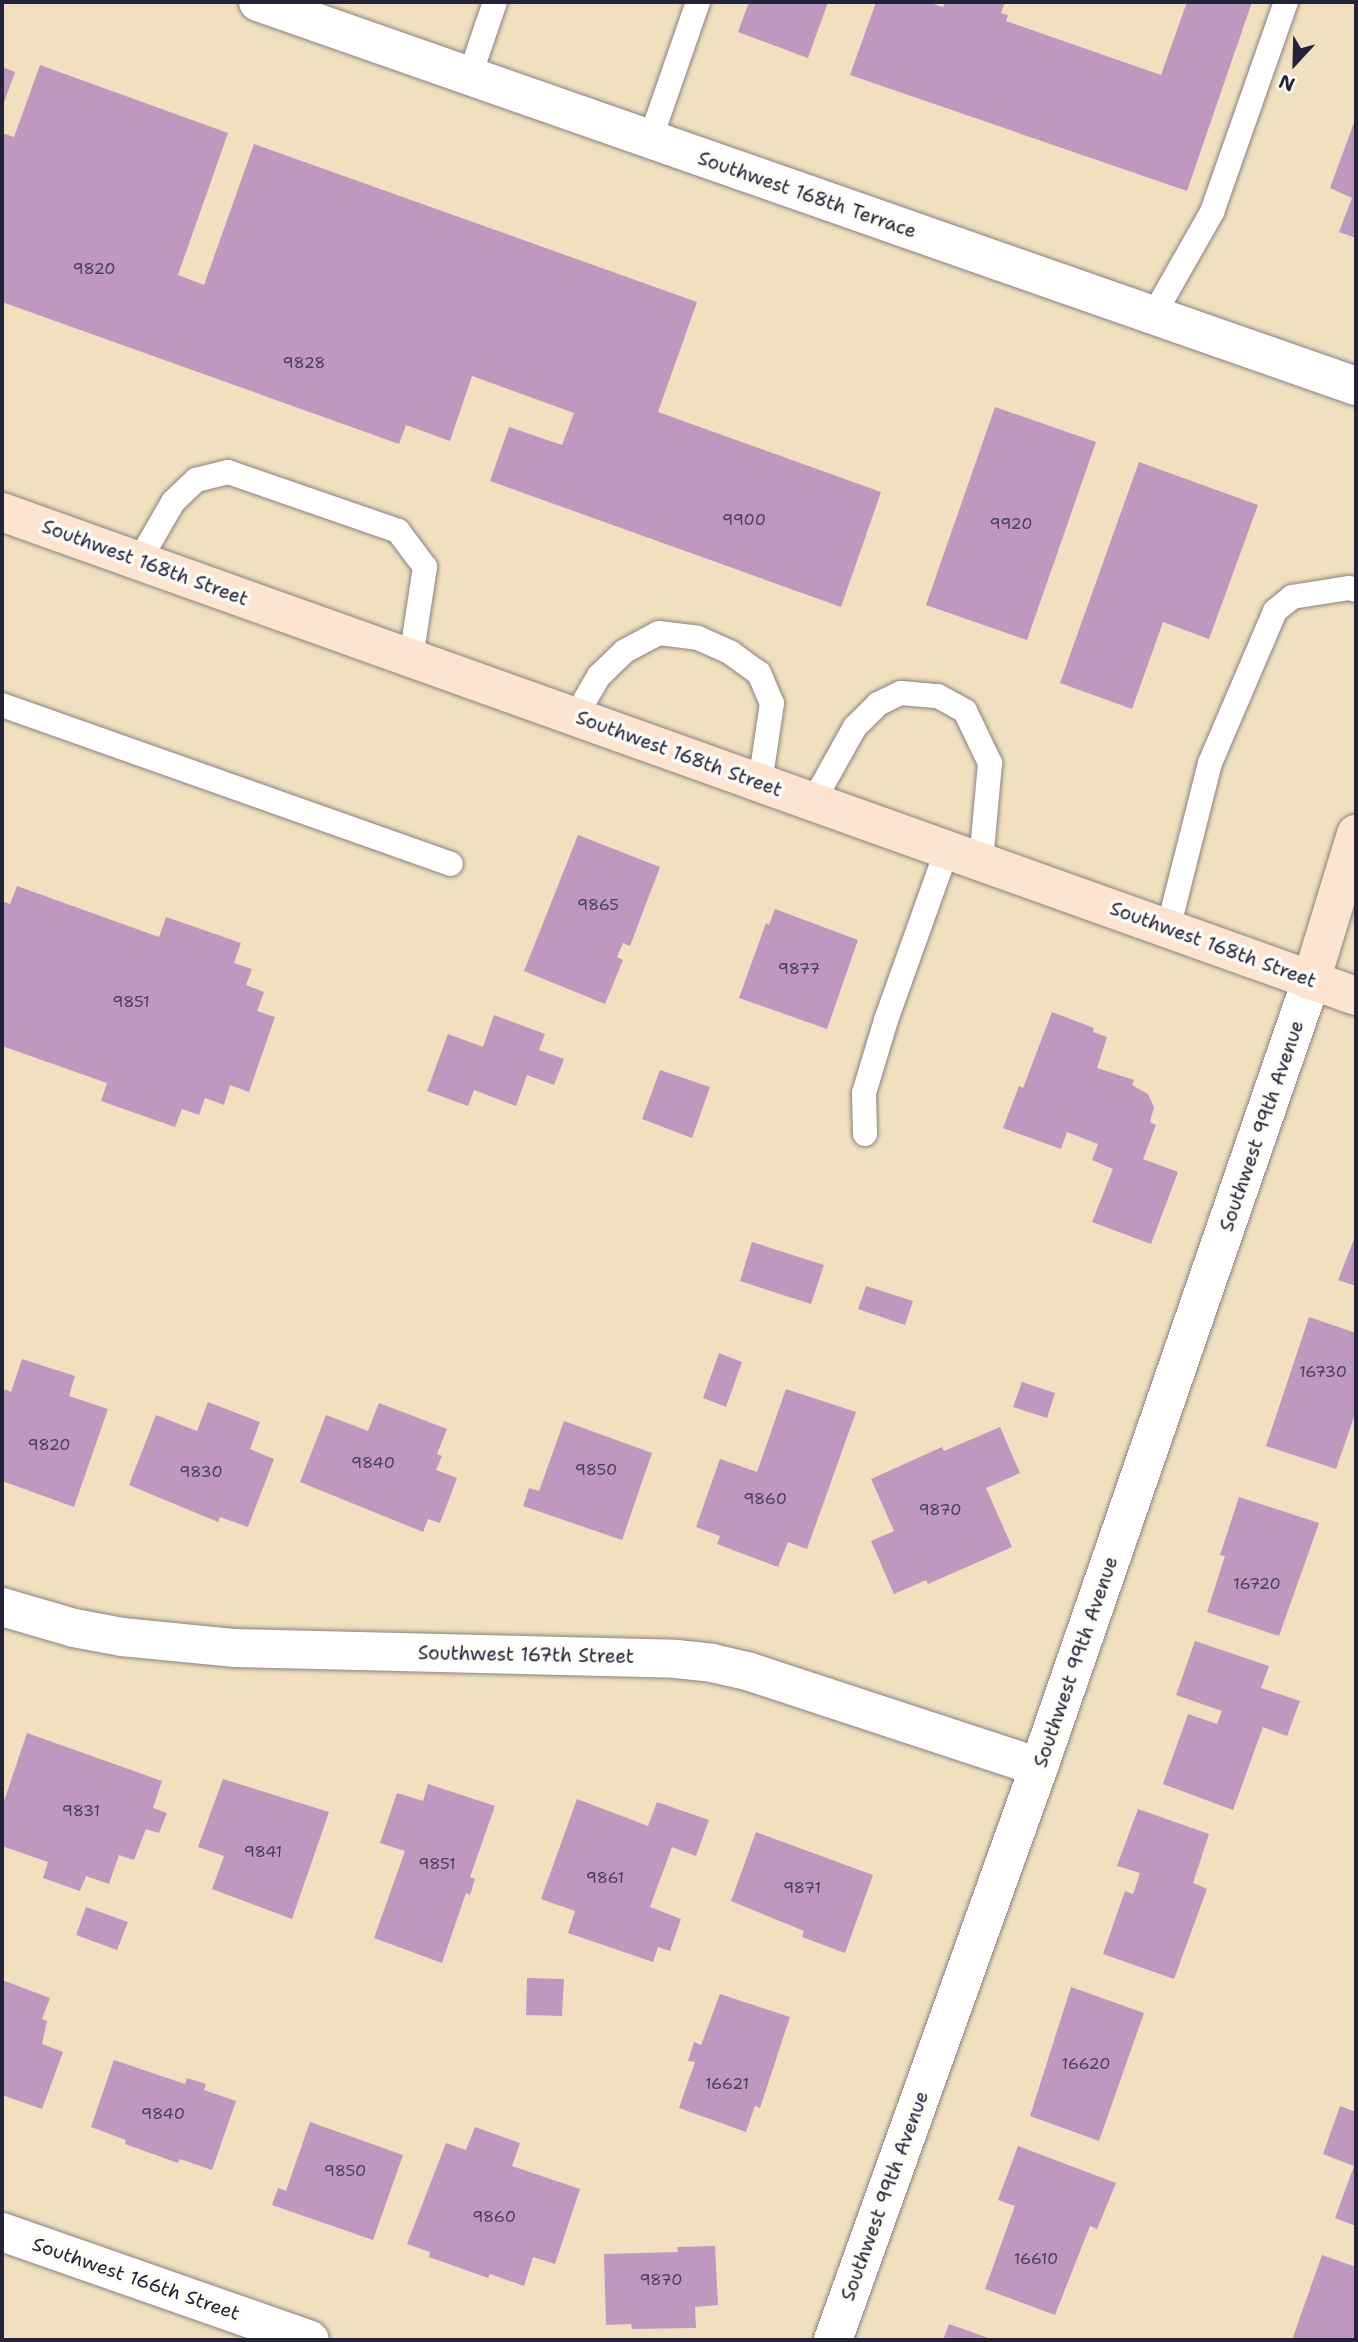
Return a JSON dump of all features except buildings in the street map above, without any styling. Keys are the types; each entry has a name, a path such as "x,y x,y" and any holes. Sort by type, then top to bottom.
{"street":[{"name":"Southwest 168th Terrace","path":"258,2 1356,386"},
{"name":"Southwest 168th Street","path":"2,512 1356,996"},
{"path":"1311,981 1356,834"},
{"name":"Southwest 99th Avenue","path":"833,2340 1039,1767 1311,981"},
{"name":"Southwest 167th Street","path":"2,1607 55,1623 112,1635 235,1648 676,1659 712,1663 750,1672 1039,1767"},
{"name":"Southwest 166th Street","path":"2,2232 310,2340"}],"lane":[{"path":"469,78 495,2"},
{"path":"650,140 698,2"},
{"path":"1153,316 1212,212 1286,2"},
{"path":"139,561 173,502 196,480 229,472 398,531 425,567 411,658"},
{"path":"1168,929 1210,763 1275,611 1292,597 1349,588 1356,590"},
{"path":"575,717 599,676 625,651 659,633 698,638 731,653 759,673 772,704 760,783"},
{"path":"813,803 855,727 878,704 901,693 938,696 965,711 990,763 964,856 886,1020 864,1093 866,1134"},
{"path":"2,705 451,864"}]}
